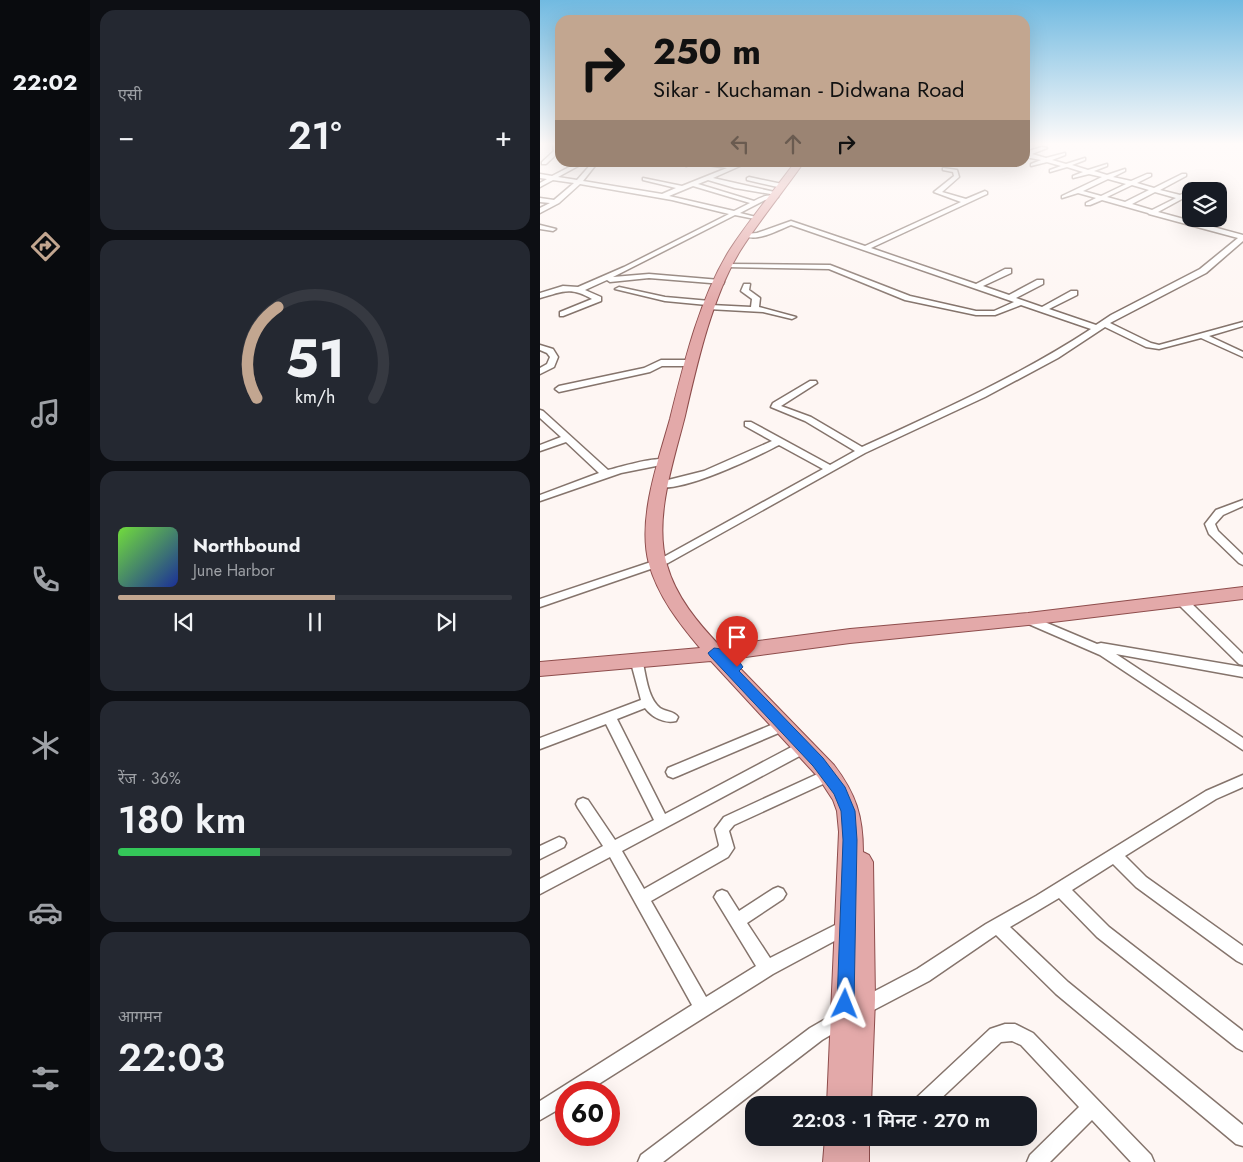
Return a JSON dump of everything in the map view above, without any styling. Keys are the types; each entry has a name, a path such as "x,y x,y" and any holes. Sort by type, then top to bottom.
{"main road":[{"path":"774,197 734,252 709,305 691,362 660,485 656,506 659,558 680,610 829,776 840,791 848,811 850,840 848,925 857,1096"},
{"path":"540,669 719,653 850,636 1028,620 1243,593"},
{"path":"719,653 786,715 833,765 848,786 854,804 860,842 853,1012 842,1096"}],"street":[{"path":"541,210 561,197"},
{"path":"667,197 758,219"},
{"path":"737,197 756,203"},
{"path":"578,290 599,282 768,197"},
{"path":"954,197 966,201"},
{"path":"864,249 975,197"},
{"path":"1088,204 1101,197"},
{"path":"1102,197 1243,237"},
{"path":"1117,210 1141,198 1150,200"},
{"path":"1144,217 1180,198"},
{"path":"540,200 555,202"},
{"path":"1158,202 1167,205"},
{"path":"746,235 758,235 791,223 1043,310 1100,325 1154,347 1243,324"},
{"path":"540,227 553,230"},
{"path":"540,603 659,558 862,451 1004,384 1066,350 1100,325 1203,270 1243,237"},
{"path":"728,266 830,267 908,298 976,313 995,313 1020,302"},
{"path":"976,287 1008,271"},
{"path":"599,282 649,276 720,282"},
{"path":"1010,298 1040,282"},
{"path":"747,286 745,291 756,298 755,309"},
{"path":"541,295 565,287 578,290 598,299 563,314"},
{"path":"619,289 664,300 755,309 792,317"},
{"path":"1043,310 1074,293"},
{"path":"1201,335 1243,355"},
{"path":"540,347 550,351 554,357 551,365 540,371"},
{"path":"559,389 648,370 660,363 691,362"},
{"path":"814,383 775,407 808,419 862,451"},
{"path":"540,413 544,421 568,438 606,474"},
{"path":"748,424 830,469"},
{"path":"540,448 568,438"},
{"path":"660,485 695,479 714,473 780,441"},
{"path":"540,498 606,474 645,464 666,462"},
{"path":"1243,503 1214,516 1210,524 1213,532 1243,561"},
{"path":"1182,601 1243,661"},
{"path":"1028,620 1089,645 1137,672 1243,745"},
{"path":"1089,645 1243,672"},
{"path":"636,659 652,710 657,714 671,717"},
{"path":"540,744 648,702"},
{"path":"609,717 662,822"},
{"path":"673,772 783,725"},
{"path":"540,886 804,747"},
{"path":"641,898 723,852 727,848 727,844 722,834 722,829 729,820 829,776"},
{"path":"648,1162 816,1034 923,975 998,926 1211,795 1243,781"},
{"path":"583,804 612,848 703,1008"},
{"path":"540,853 559,844"},
{"path":"1114,856 1148,887 1243,956"},
{"path":"1061,889 1103,932 1243,1042"},
{"path":"737,921 778,894"},
{"path":"722,897 767,968"},
{"path":"587,1081 767,968 848,925"},
{"path":"998,926 1062,988 1243,1137"},
{"path":"931,1096 996,1035 1007,1031 1016,1032 1027,1038 1144,1162"},
{"path":"540,1111 555,1102"},
{"path":"1037,1162 1092,1107"}],"route":[{"path":"737,667 723,653 714,653 818,762 840,791 848,811 850,840 849,909 845,1004"}]}
